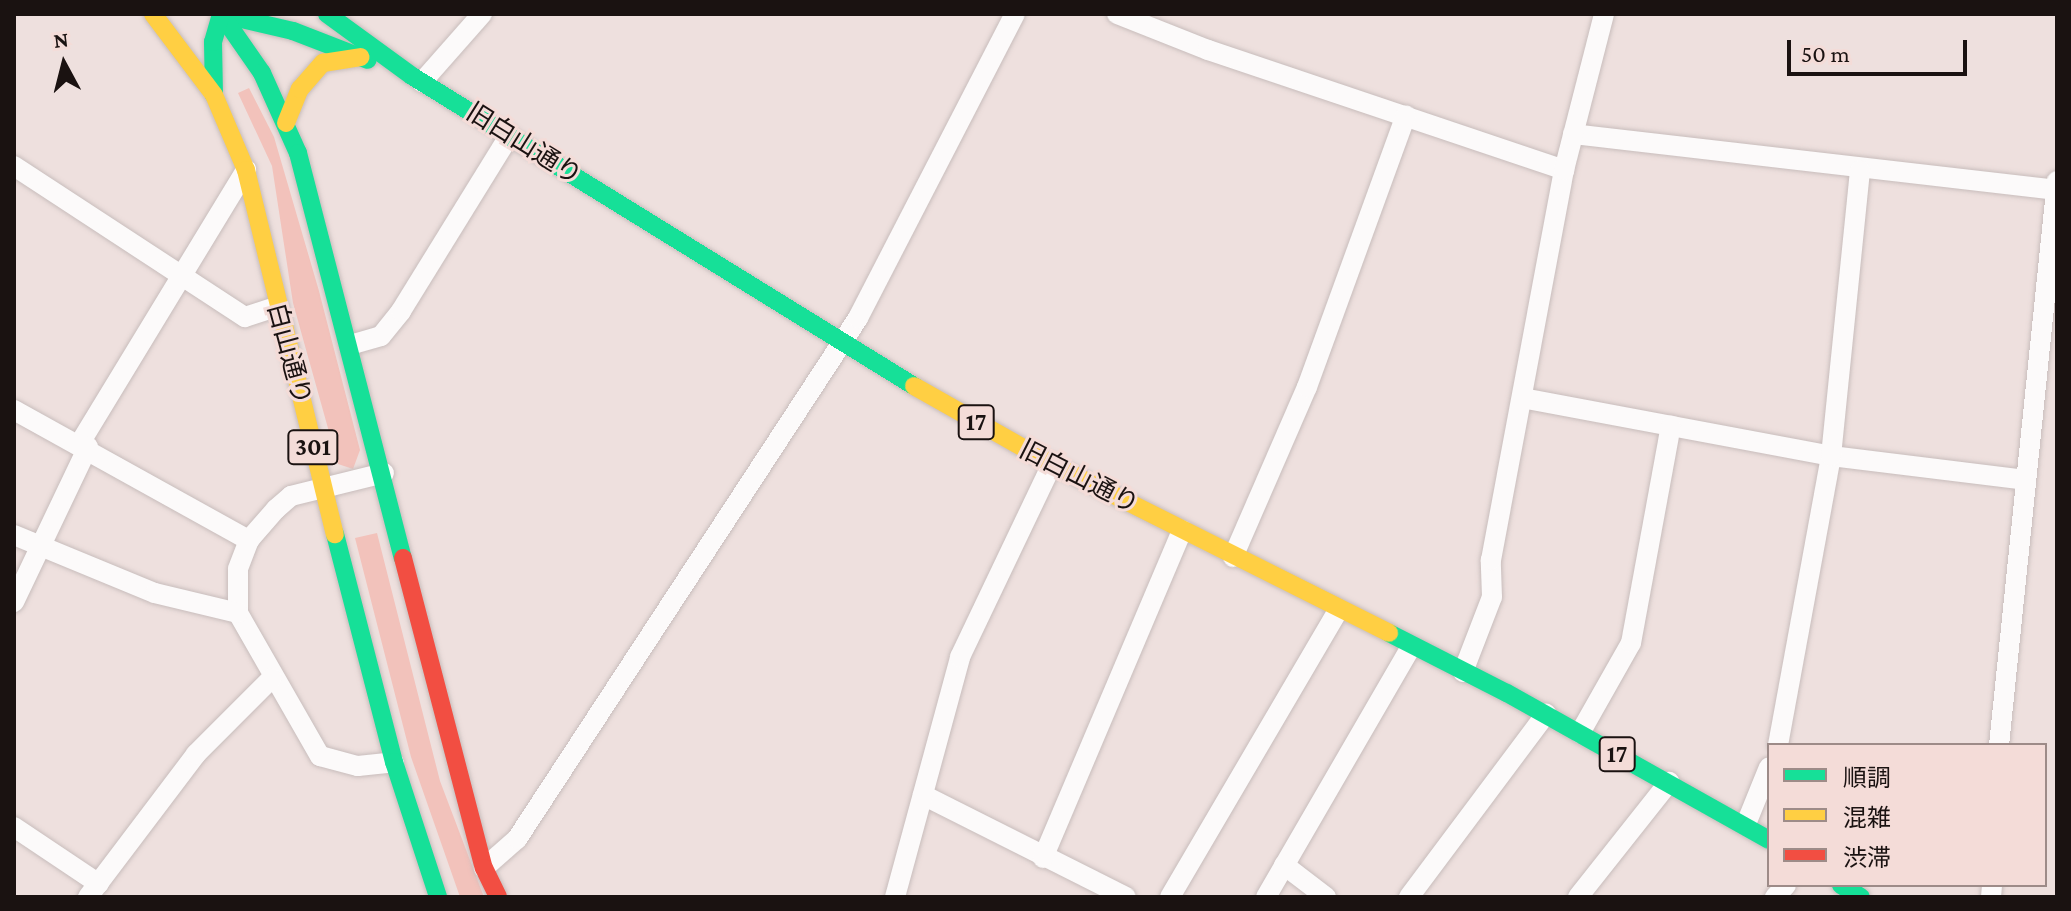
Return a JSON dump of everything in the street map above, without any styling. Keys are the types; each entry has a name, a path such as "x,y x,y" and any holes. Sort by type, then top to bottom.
{"main road":[{"name":"白山通り","path":"153,14 214,95 246,170 276,307 394,762 438,897"},
{"path":"214,95 213,42 221,14"},
{"name":"17","path":"221,14 293,31 417,79"},
{"name":"301","path":"221,14 262,73 286,123 350,345 484,868 498,897"},
{"name":"17","path":"327,14 417,79"},
{"path":"286,123 300,89 323,63 361,57"},
{"name":"旧白山通り","path":"417,79 840,345 1052,464 1546,714 1746,824 1767,839"}],"street":[{"path":"417,79 482,14"},
{"path":"484,868 517,839 735,499 759,471 840,345 887,267 1015,14"},
{"path":"1117,14 1208,50 1564,170"},
{"path":"1463,672 1492,597 1491,560 1564,170 1604,14"},
{"path":"1233,557 1307,387 1406,115"},
{"path":"1573,134 1860,170 2055,186 1999,743"},
{"path":"350,345 381,336 401,311 509,136"},
{"path":"14,166 245,317 276,307"},
{"path":"14,602 84,445 246,170"},
{"path":"1778,743 1831,456 1860,170"},
{"path":"1522,398 1831,456 2026,480"},
{"path":"14,410 84,445 249,540"},
{"path":"1580,733 1631,643 1671,426"},
{"path":"895,897 960,657 1052,464"},
{"path":"384,473 291,496 249,540 238,569 238,613 272,678 328,762 394,762"},
{"path":"1043,858 1182,530"},
{"path":"14,535 155,593 238,613"},
{"path":"1170,897 1338,611"},
{"path":"1266,897 1411,647"},
{"path":"14,827 94,890 196,754 272,678"},
{"path":"1409,897 1546,714"},
{"path":"1746,824 1767,772"},
{"path":"1578,897 1669,782"},
{"path":"923,795 1043,858 1126,897"},
{"path":"1284,865 1326,897"}],"shaded area":[{"path":"249,88 274,137 319,291 360,450 353,469 338,464 293,303 272,166 238,93"},
{"path":"377,533 440,781 484,897 460,897 411,757 355,538"}],"traffic: fast":[{"path":"220,14 293,31 368,60"},
{"path":"221,14 262,73 298,153 403,558"},
{"path":"214,95 213,42 221,14"},
{"path":"327,14 412,76 914,386"},
{"path":"335,534 394,762 438,897"},
{"path":"1389,633 1507,693 1767,839"},
{"path":"1844,887 1861,897"}],"traffic: slow":[{"path":"153,14 214,95 246,170 335,534"},
{"path":"286,123 300,89 323,63 361,57"},
{"path":"914,386 1052,464 1389,633"}],"traffic: jam":[{"path":"403,558 484,868 498,897"}]}
